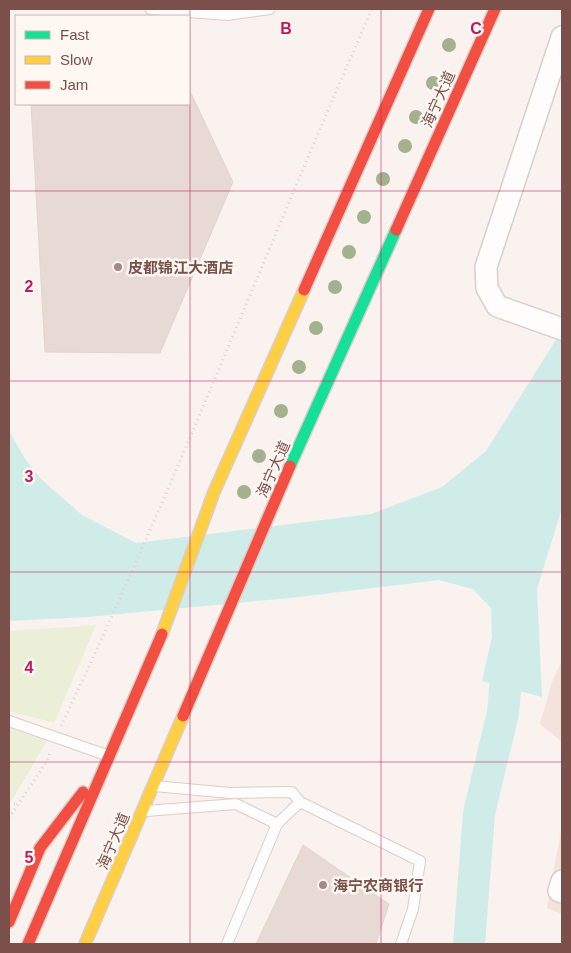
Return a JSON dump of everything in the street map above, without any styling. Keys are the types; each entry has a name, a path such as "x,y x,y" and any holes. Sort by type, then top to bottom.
{"highway":[{"path":"28,944 156,649 214,492 429,9"},
{"name":"海宁大道","path":"85,944 274,503 495,9"},
{"path":"9,922 40,848 110,756"}],"street":[{"path":"556,327 497,306 487,288 486,267 562,37"},
{"path":"562,881 559,891 562,892"}],"lane":[{"path":"150,9 227,15 270,9"},
{"path":"9,720 110,756"},
{"path":"154,786 230,793 292,792 300,802 420,861 413,909 401,944"},
{"path":"227,944 277,824 300,802"},
{"path":"142,812 236,804 277,824"}],"path":[{"path":"9,818 47,761 56,737 111,619 307,156 372,9"},
{"path":"9,803 17,804"}],"shaded area":[{"path":"562,661 562,742 540,724 553,679"},
{"path":"562,825 562,914 547,908"}],"green space":[{"path":"96,625 54,723 9,711 9,631"},
{"path":"9,728 47,741 9,805"}],"water":[{"path":"562,330 562,508 537,589 542,697 482,681 492,637 491,608 473,589 439,580 290,598 87,617 9,621 9,431 25,459 41,479 82,515 136,543 371,514 442,487 486,451"}],"building":[{"name":"皮都锦江大酒店","path":"190,91 233,182 160,353 45,352 31,105 190,105"},
{"name":"海宁农商银行","path":"303,845 389,904 376,944 256,944"}],"waterway":[{"path":"469,944 479,813 503,713 509,642"}],"traffic: fast":[{"path":"290,466 396,230"}],"traffic: slow":[{"path":"162,634 214,492 304,290"},
{"path":"85,944 183,716"}],"traffic: jam":[{"path":"304,290 429,9"},
{"path":"396,230 495,9"},
{"path":"183,716 290,466"},
{"path":"28,944 162,634"},
{"path":"9,922 40,848 83,792"}],"place":[{"name":"皮都锦江大酒店","path":"118,267"},
{"name":"海宁农商银行","path":"323,885"}]}
